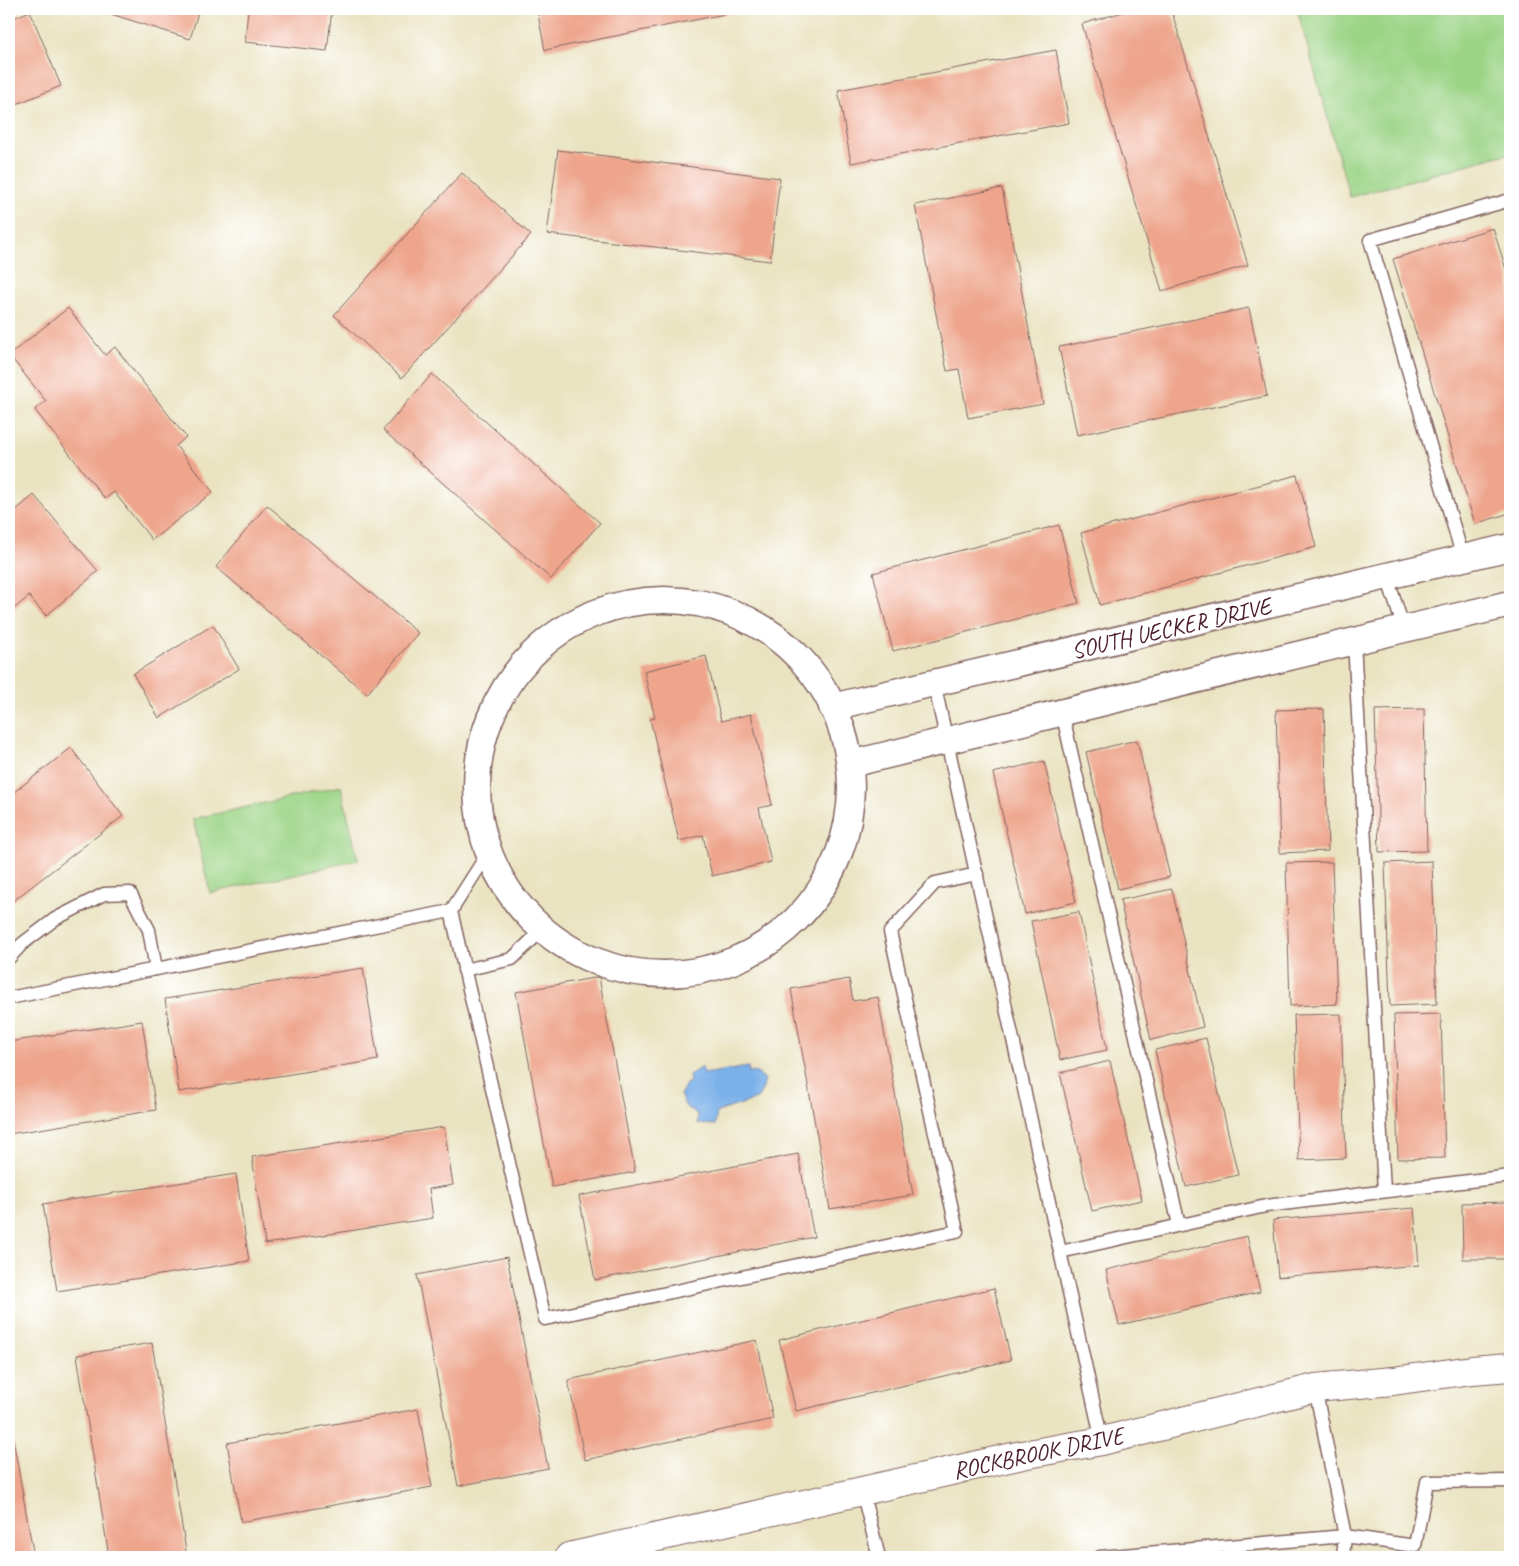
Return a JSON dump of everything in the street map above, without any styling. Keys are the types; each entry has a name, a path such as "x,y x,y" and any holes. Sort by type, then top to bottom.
{"street":[{"name":"SOUTH UECKER DRIVE","path":"832,707 1510,547"},
{"path":"680,599 733,612 779,638 817,677 832,707 850,764 848,825 830,876 798,920 755,952 704,971 651,975 598,964 551,938 513,900 488,853 477,800 481,746 500,696 533,652 576,621 627,602 680,599"},
{"path":"850,764 1510,604"},
{"name":"ROCKBROOK DRIVE","path":"569,1557 1022,1455 1102,1441 1315,1388 1510,1367"}],"lane":[{"path":"1463,558 1370,240 1510,200"},
{"path":"1387,577 1404,629"},
{"path":"1354,641 1384,1191"},
{"path":"934,683 1102,1441"},
{"path":"1062,712 1179,1225"},
{"path":"488,853 451,911 545,1319 956,1231 890,932 935,883 977,874"},
{"path":"9,958 22,944 55,919 104,894 130,893 149,930 156,969"},
{"path":"9,998 451,911"},
{"path":"464,970 512,960 543,929"},
{"path":"1060,1252 1266,1206 1510,1176"},
{"path":"1315,1388 1345,1536 1343,1557"},
{"path":"1100,1557 1345,1536 1414,1546 1427,1482 1510,1481"},
{"path":"862,1491 879,1557"}],"green space":[{"path":"1297,9 1510,9 1510,153 1350,197"},
{"path":"341,786 358,860 210,893 193,819"}],"water":[{"path":"702,1067 703,1074 748,1067 749,1072 757,1073 765,1079 763,1088 757,1099 717,1112 715,1125 698,1124 698,1115 686,1107 680,1095 686,1084 690,1082 689,1075"}],"building":[{"path":"95,9 199,9 190,39"},
{"path":"248,9 332,9 327,51 245,42"},
{"path":"537,9 735,9 735,12 545,50"},
{"path":"1133,9 1171,9 1248,265 1162,291 1082,24"},
{"path":"30,11 61,86 9,107 9,20"},
{"path":"1056,50 1069,123 851,163 838,90"},
{"path":"558,150 780,178 770,261 547,234"},
{"path":"462,173 531,235 402,378 334,315"},
{"path":"1002,188 1043,404 968,418 959,369 947,371 915,205"},
{"path":"1493,228 1510,282 1510,513 1475,524 1393,259"},
{"path":"68,308 105,355 115,347 186,437 176,446 213,492 152,540 114,492 105,499 35,410 46,401 9,355"},
{"path":"1249,308 1267,396 1077,435 1059,347"},
{"path":"432,374 600,523 551,579 383,430"},
{"path":"1297,475 1316,547 1100,605 1081,533"},
{"path":"34,495 98,571 46,616 29,596 9,613 9,516"},
{"path":"267,505 418,633 367,694 216,567"},
{"path":"1059,525 1079,603 893,651 873,573"},
{"path":"213,625 239,669 159,718 133,674"},
{"path":"706,656 721,721 751,714 772,805 759,808 771,862 712,876 703,835 679,841 650,719 655,718 644,671"},
{"path":"1324,709 1328,851 1280,853 1276,710"},
{"path":"1424,709 1427,851 1379,852 1375,710"},
{"path":"1137,740 1170,877 1118,889 1086,752"},
{"path":"71,748 123,816 9,904 9,796"},
{"path":"1044,761 1076,902 1025,914 993,773"},
{"path":"1432,861 1437,1004 1390,1006 1385,863"},
{"path":"1332,862 1337,1004 1290,1006 1286,863"},
{"path":"1172,889 1203,1027 1151,1040 1120,900"},
{"path":"1079,912 1107,1050 1060,1060 1031,921"},
{"path":"363,968 378,1060 179,1092 165,999"},
{"path":"599,977 635,1172 552,1187 516,992"},
{"path":"849,979 853,1001 878,997 913,1195 830,1209 791,989"},
{"path":"1341,1014 1346,1158 1299,1160 1294,1015"},
{"path":"1441,1014 1445,1158 1398,1159 1394,1015"},
{"path":"142,1021 156,1110 9,1134 9,1042"},
{"path":"1206,1038 1238,1175 1186,1187 1155,1050"},
{"path":"1110,1061 1142,1200 1092,1211 1060,1073"},
{"path":"444,1127 453,1185 429,1189 433,1218 265,1244 252,1157"},
{"path":"798,1154 814,1237 595,1280 579,1196"},
{"path":"236,1174 249,1261 57,1291 43,1204"},
{"path":"1510,1202 1510,1259 1463,1259 1462,1203"},
{"path":"1414,1208 1419,1265 1278,1277 1273,1220"},
{"path":"1247,1236 1260,1292 1119,1325 1106,1270"},
{"path":"507,1257 548,1468 458,1486 417,1275"},
{"path":"994,1288 1011,1360 796,1411 779,1340"},
{"path":"757,1340 773,1419 585,1460 568,1380"},
{"path":"152,1343 187,1557 109,1557 77,1355"},
{"path":"418,1409 432,1487 241,1522 227,1443"},
{"path":"10,1422 34,1557 9,1557"}]}
